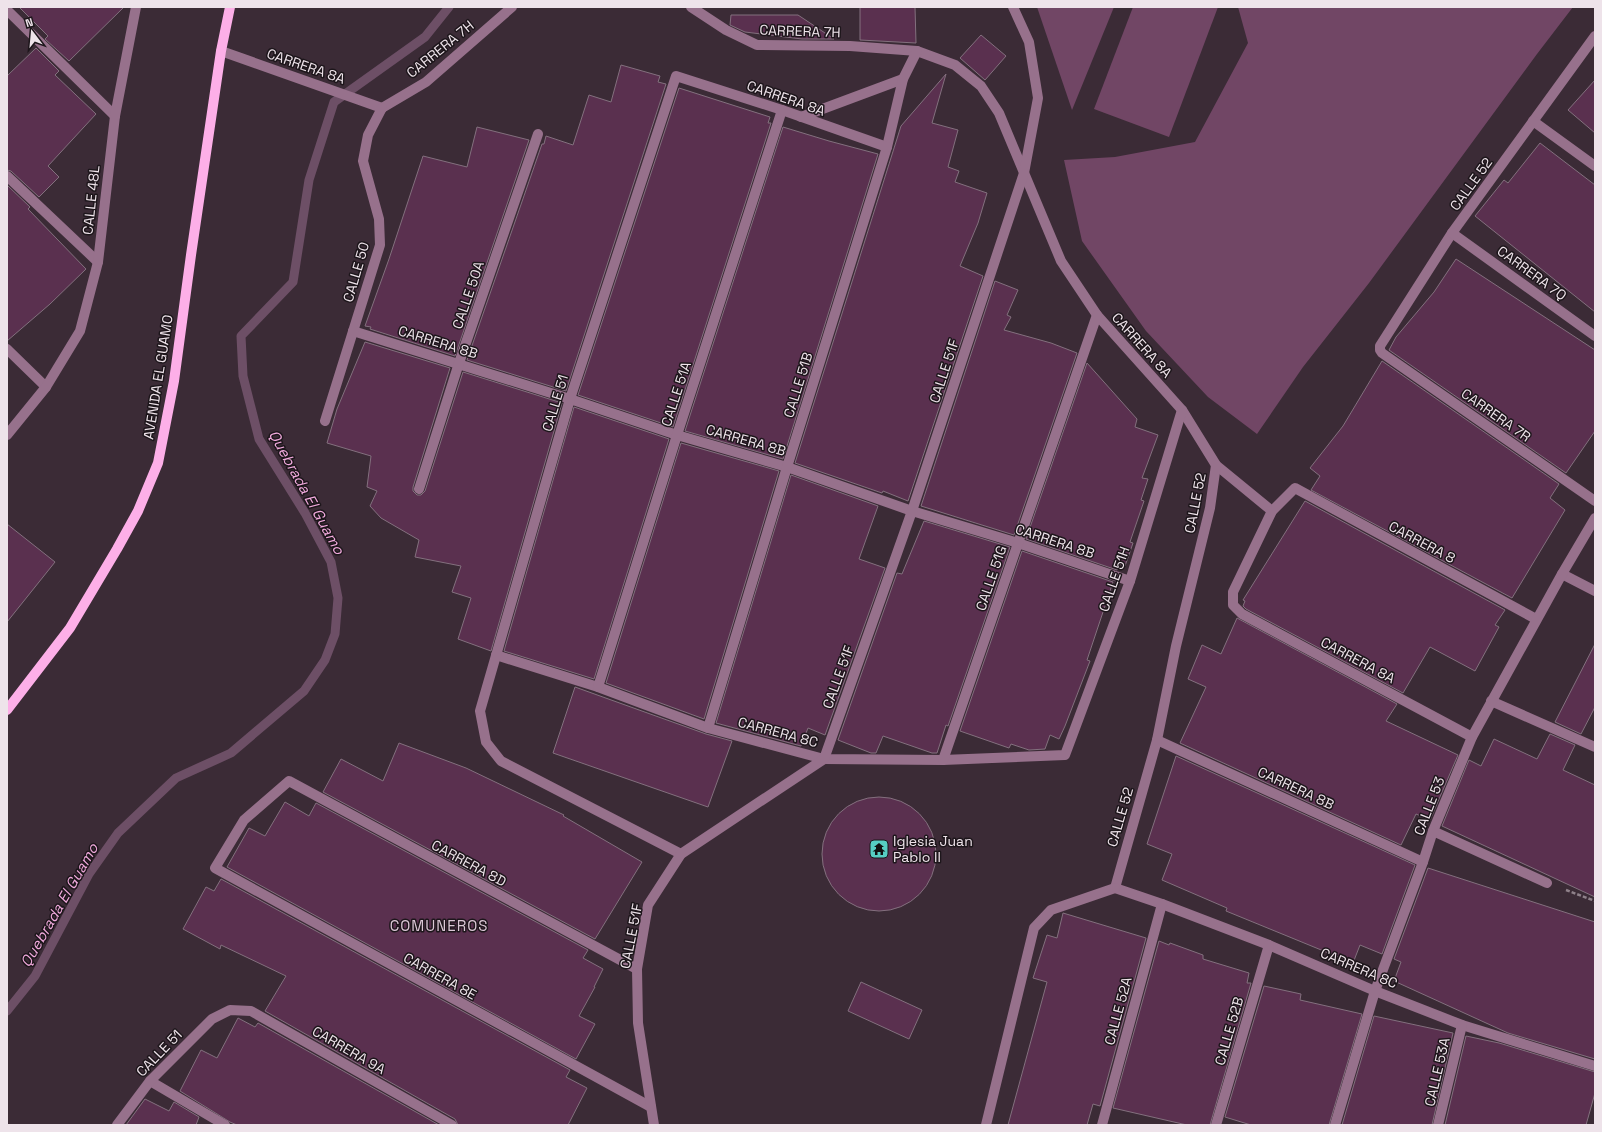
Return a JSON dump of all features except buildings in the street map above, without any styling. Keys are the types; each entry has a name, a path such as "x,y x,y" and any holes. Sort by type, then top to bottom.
{"main road":[{"name":"AVENIDA EL GUAMO","path":"7,710 70,628 117,549 138,510 158,463 174,381 190,255 221,51 230,7"}],"street":[{"name":"CALLE 48L","path":"46,387 80,331 98,262 115,116 136,7"},
{"name":"CARRERA 7H","path":"382,108 426,82 512,7"},
{"name":"CARRERA 7H","path":"691,7 726,30 757,45 850,46 917,52"},
{"path":"1013,7 1029,42 1038,98 1024,174"},
{"path":"7,10 115,116"},
{"name":"CALLE 52","path":"1382,353 1380,346 1452,233 1595,36"},
{"name":"CARRERA 8A","path":"221,51 382,108"},
{"name":"CARRERA 8A","path":"917,52 955,65 981,86 999,113 1061,261 1096,315 1182,410 1216,465 1272,511 1233,592 1233,604 1242,614 1472,737"},
{"name":"CALLE 51B","path":"708,728 787,467 887,147 903,79 917,52"},
{"name":"CARRERA 8A","path":"676,76 782,110 887,147"},
{"name":"CALLE 51","path":"676,76 570,399 480,711 486,742 501,761 681,854"},
{"path":"802,117 903,79"},
{"name":"CALLE 50","path":"325,421 380,245 379,219 363,161 368,135 382,108"},
{"name":"CALLE 51A","path":"598,688 677,435 782,110"},
{"path":"1533,121 1595,166"},
{"name":"CALLE 50A","path":"419,489 459,363 538,134"},
{"name":"CALLE 51F","path":"654,1125 638,1023 636,969 648,905 681,854 824,759 912,511 1024,174"},
{"path":"7,176 98,262"},
{"name":"CARRERA 7Q","path":"1452,233 1595,336"},
{"name":"CALLE 51G","path":"943,760 1096,315"},
{"name":"CARRERA 8B","path":"353,330 459,363 677,435 787,467 912,511 1018,543 1130,580"},
{"path":"7,349 46,387 7,435"},
{"name":"CARRERA 7R","path":"1382,353 1595,501"},
{"name":"CALLE 51H","path":"1065,755 1130,580 1182,410"},
{"name":"CALLE 52","path":"1115,888 1157,740 1176,646 1210,508 1216,465"},
{"name":"CARRERA 8","path":"1272,511 1295,488 1536,619"},
{"name":"CALLE 53","path":"1335,1125 1375,991 1433,831 1472,737 1536,619 1595,518"},
{"path":"1562,574 1595,592"},
{"name":"CARRERA 8C","path":"496,655 598,688 708,728 824,759 943,760 1065,755"},
{"path":"1491,701 1595,747"},
{"name":"CARRERA 8B","path":"1157,740 1423,862"},
{"name":"CARRERA 8D","path":"215,868 244,820 289,781 636,969"},
{"path":"1433,831 1547,883"},
{"name":"CARRERA 8E","path":"215,868 651,1107"},
{"path":"986,1125 1034,928 1051,910 1115,888"},
{"name":"CARRERA 8C","path":"1115,888 1162,904 1269,945 1375,991 1462,1024 1595,1066"},
{"name":"CALLE 52A","path":"1102,1125 1162,904"},
{"name":"CALLE 52B","path":"1216,1125 1269,945"},
{"name":"CALLE 51","path":"117,1125 150,1081 212,1019 230,1010"},
{"name":"CARRERA 9A","path":"230,1010 251,1011 452,1125"},
{"name":"CALLE 53A","path":"1438,1125 1462,1024"},
{"path":"150,1081 224,1125"}],"path":[{"path":"1547,883 1595,901"}],"shaded area":[{"path":"1037,7 1114,7 1072,110"},
{"path":"1133,7 1218,7 1169,137 1094,109"},
{"path":"1238,7 1573,7 1369,283 1303,367 1257,434 1208,397 1146,331 1082,241 1064,160 1115,157 1195,142 1248,43"}],"waterway":[{"name":"Quebrada El Guamo","path":"7,1011 35,976 89,874 118,833 176,778 231,753 304,691 325,660 335,634 338,598 331,562 305,513 259,439 243,376 241,336 293,282 309,180 334,102 425,37 449,7"}],"place":[{"name":"Iglesia Juan Pablo II","path":"879,849"}],"district":[{"name":"COMUNEROS","path":"439,925"}]}
